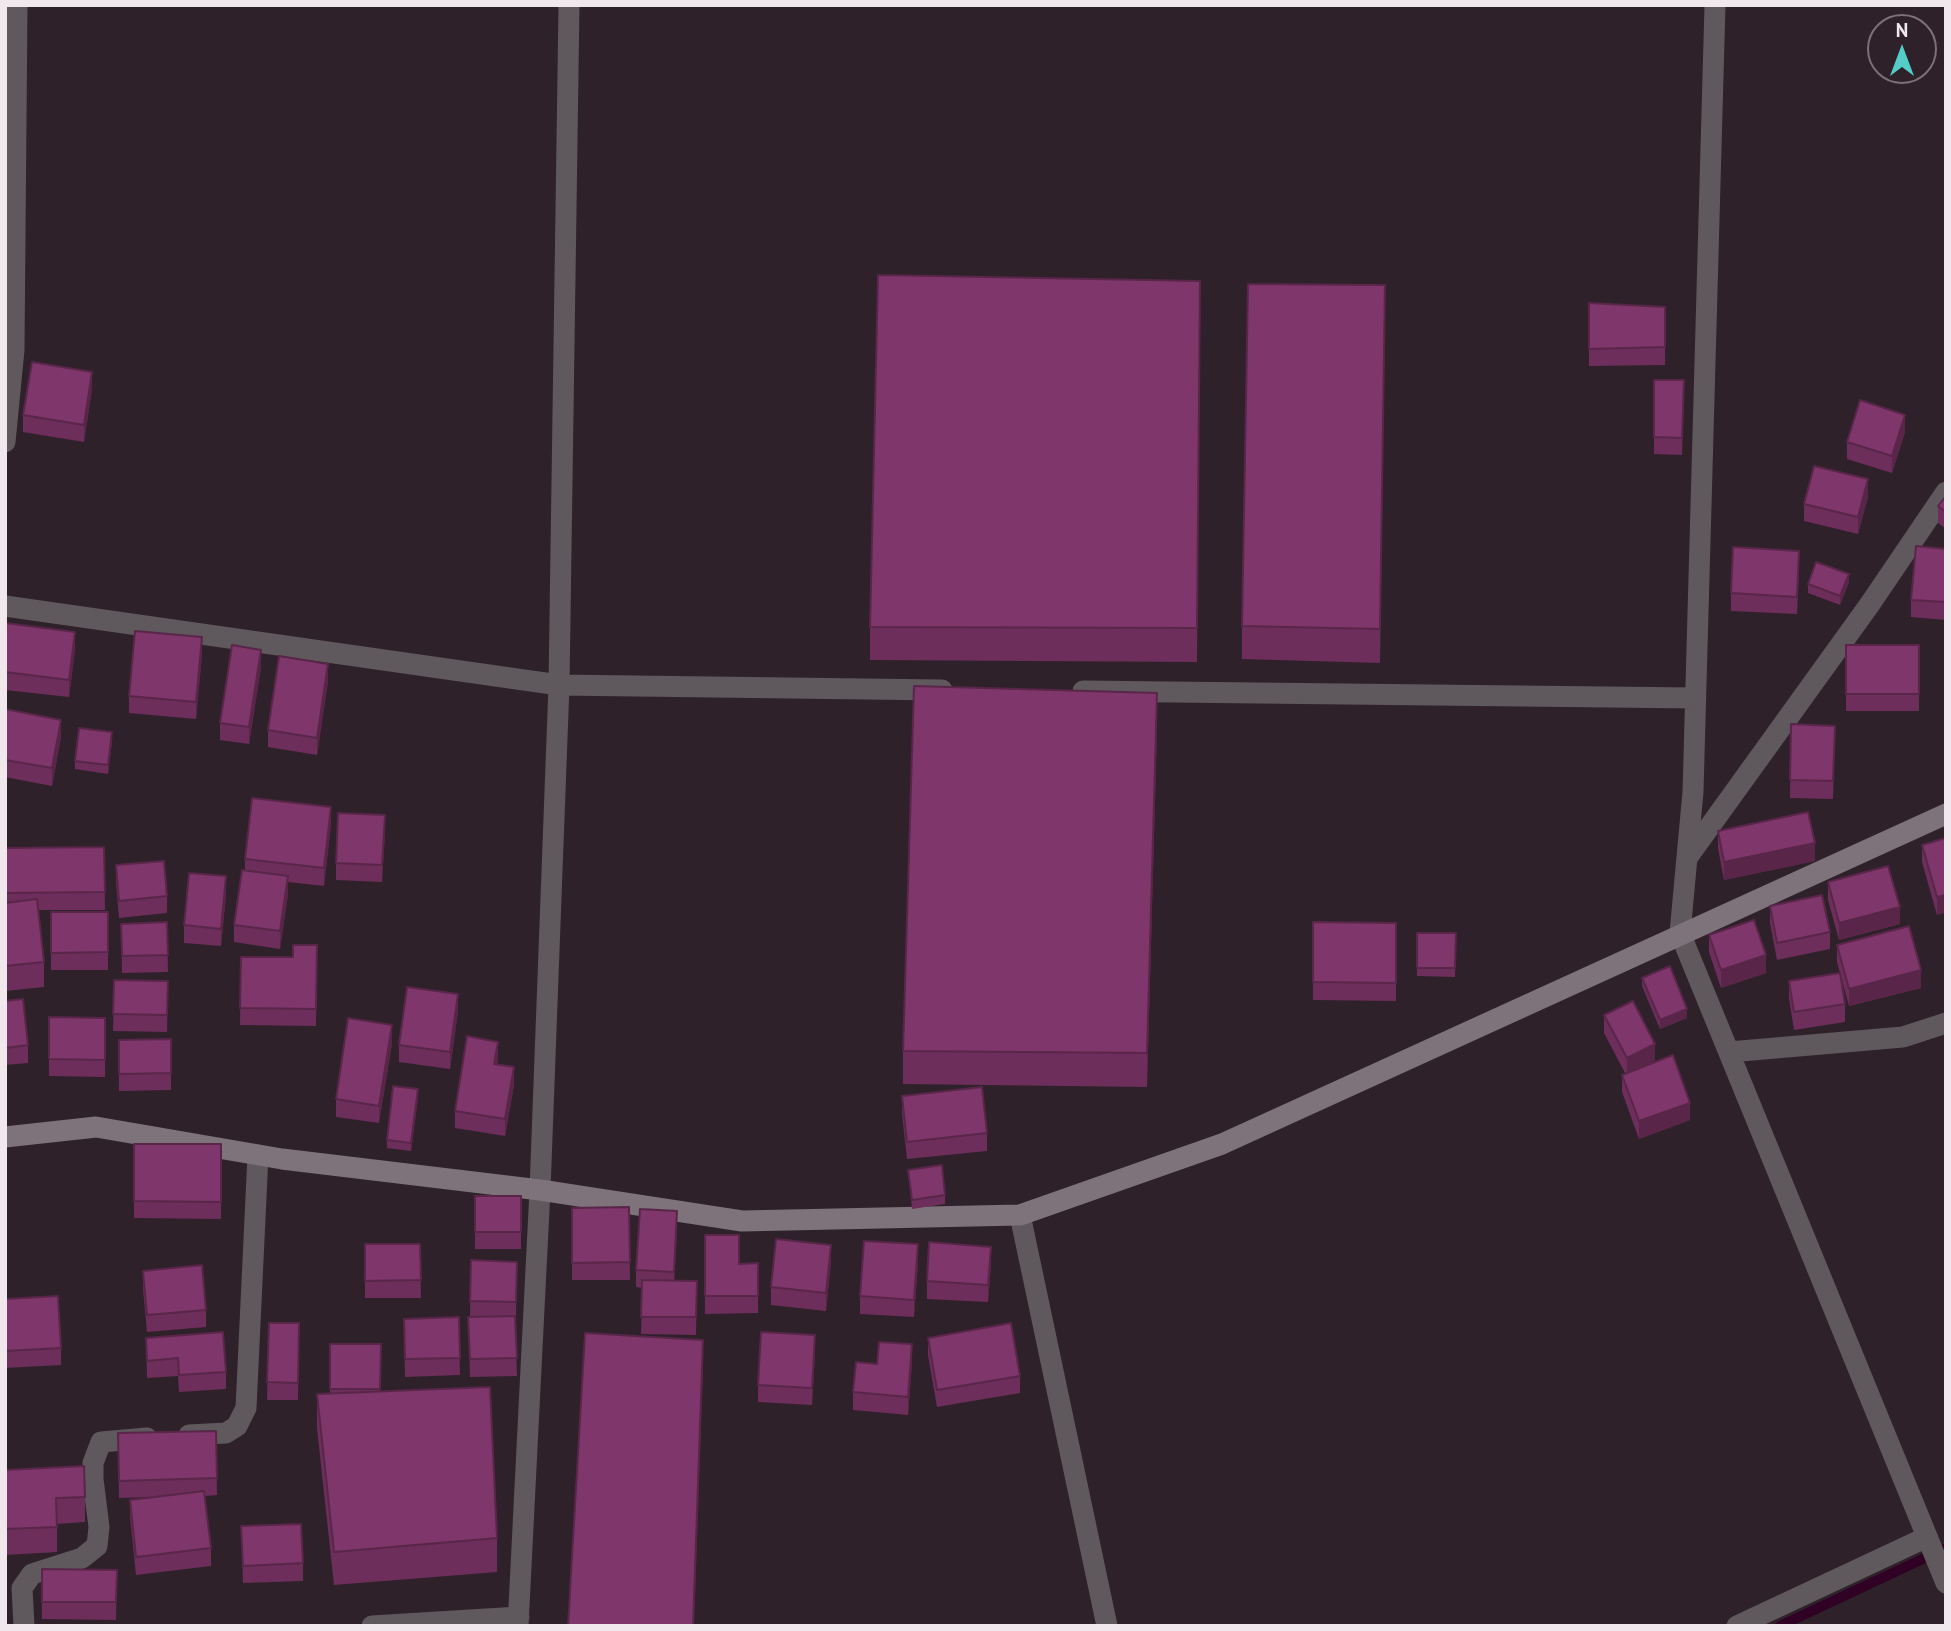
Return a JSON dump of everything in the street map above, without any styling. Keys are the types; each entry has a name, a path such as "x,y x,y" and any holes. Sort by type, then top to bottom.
{"street":[{"path":"5,442 14,350 17,5"},
{"path":"372,1626 518,1621 540,1190 559,685 569,5"},
{"path":"1714,5 1693,792 1680,933 1946,1583"},
{"path":"1687,858 1946,492"},
{"path":"5,606 559,685 960,690"},
{"path":"1057,691 1695,698"},
{"path":"5,1136 96,1127 258,1155 540,1190 741,1221 1020,1216 1222,1144 1946,814"},
{"path":"1729,1052 1903,1037 1946,1023"},
{"path":"24,1626 22,1588 32,1574 82,1558 97,1546 99,1527 93,1462 101,1441 226,1433 237,1426 246,1408 258,1155"},
{"path":"1020,1216 1108,1626"},
{"path":"5,1482 93,1479"},
{"path":"1738,1626 1927,1537"}],"building":[{"path":"878,275 1200,281 1197,628 870,627"},
{"path":"1248,284 1385,285 1380,629 1242,626"},
{"path":"1589,303 1665,307 1665,347 1589,349"},
{"path":"32,362 92,372 84,425 23,415"},
{"path":"1654,380 1684,380 1682,438 1654,437"},
{"path":"1860,400 1905,415 1892,456 1847,442"},
{"path":"1814,466 1868,479 1858,517 1804,504"},
{"path":"1946,496 1946,512 1938,506"},
{"path":"1916,546 1946,549 1946,602 1911,600"},
{"path":"1733,547 1799,551 1797,597 1731,593"},
{"path":"1816,562 1849,574 1840,596 1808,584"},
{"path":"5,623 75,632 69,680 5,672"},
{"path":"135,631 202,637 196,702 129,696"},
{"path":"232,645 261,650 249,727 220,723"},
{"path":"1846,645 1919,645 1919,694 1846,694"},
{"path":"1946,654 1946,690 1945,690"},
{"path":"279,656 328,664 317,738 268,730"},
{"path":"914,686 1157,693 1147,1053 903,1051"},
{"path":"5,709 61,720 52,768 5,760"},
{"path":"1791,724 1835,726 1833,781 1790,780"},
{"path":"79,728 112,732 108,765 75,761"},
{"path":"252,798 331,807 324,868 245,859"},
{"path":"1808,812 1815,843 1724,862 1718,831"},
{"path":"338,813 385,815 382,865 336,863"},
{"path":"1946,838 1946,895 1937,897 1922,845"},
{"path":"104,847 105,892 5,893 5,848"},
{"path":"164,861 167,896 119,901 116,865"},
{"path":"1888,866 1900,907 1839,923 1828,882"},
{"path":"242,870 288,876 280,931 234,925"},
{"path":"189,873 226,876 221,929 184,925"},
{"path":"1822,895 1830,932 1777,943 1770,906"},
{"path":"37,899 44,962 5,966 5,903"},
{"path":"51,912 108,912 108,952 51,953"},
{"path":"1754,920 1766,955 1721,970 1709,935"},
{"path":"167,922 168,955 122,956 121,924"},
{"path":"1313,922 1396,923 1396,983 1313,982"},
{"path":"1909,926 1921,970 1849,989 1837,945"},
{"path":"1417,933 1456,933 1455,968 1417,968"},
{"path":"293,945 317,945 316,1009 240,1008 241,957 293,957"},
{"path":"1670,966 1687,1009 1660,1020 1642,978"},
{"path":"1840,973 1845,1004 1794,1012 1789,981"},
{"path":"114,980 168,981 167,1015 113,1014"},
{"path":"407,987 458,994 450,1052 399,1045"},
{"path":"23,999 28,1045 5,1048 5,1001"},
{"path":"1633,1001 1655,1044 1627,1058 1604,1015"},
{"path":"49,1017 105,1018 105,1060 49,1059"},
{"path":"348,1018 392,1025 379,1106 336,1099"},
{"path":"467,1036 498,1042 494,1064 514,1067 505,1119 455,1111"},
{"path":"171,1039 171,1073 119,1074 119,1040"},
{"path":"1673,1055 1690,1103 1639,1121 1622,1075"},
{"path":"393,1086 418,1089 411,1143 387,1140"},
{"path":"982,1087 987,1133 907,1142 902,1096"},
{"path":"134,1144 221,1144 221,1202 134,1201"},
{"path":"942,1165 945,1195 912,1200 908,1170"},
{"path":"475,1196 521,1196 521,1232 475,1232"},
{"path":"629,1207 630,1262 572,1263 572,1208"},
{"path":"640,1209 677,1211 674,1272 636,1270"},
{"path":"705,1235 739,1235 739,1264 758,1263 758,1296 705,1296"},
{"path":"776,1239 831,1245 826,1293 771,1287"},
{"path":"864,1241 918,1244 914,1300 860,1296"},
{"path":"929,1242 991,1247 988,1285 927,1281"},
{"path":"365,1244 420,1244 421,1280 365,1281"},
{"path":"471,1260 517,1262 516,1302 470,1301"},
{"path":"202,1265 206,1310 147,1315 143,1271"},
{"path":"642,1280 697,1281 696,1317 641,1317"},
{"path":"58,1296 61,1348 5,1351 5,1299"},
{"path":"515,1316 517,1358 470,1359 468,1317"},
{"path":"459,1317 460,1358 405,1359 404,1319"},
{"path":"269,1323 299,1323 298,1383 267,1382"},
{"path":"1011,1323 1020,1376 937,1390 928,1338"},
{"path":"223,1332 226,1372 179,1375 178,1358 147,1361 146,1338"},
{"path":"761,1332 815,1335 812,1388 758,1385"},
{"path":"585,1333 703,1340 693,1626 568,1626"},
{"path":"879,1342 912,1344 908,1397 853,1392 856,1362 877,1364"},
{"path":"330,1344 381,1344 380,1389 330,1389"},
{"path":"490,1387 497,1538 334,1552 317,1394"},
{"path":"216,1431 217,1478 119,1481 118,1433"},
{"path":"84,1466 85,1497 56,1498 57,1527 5,1529 5,1470"},
{"path":"204,1491 211,1548 136,1557 130,1500"},
{"path":"301,1524 303,1563 243,1566 241,1526"},
{"path":"42,1569 117,1570 116,1602 42,1602"}],"waterway":[{"path":"1780,1626 1946,1548"}]}
